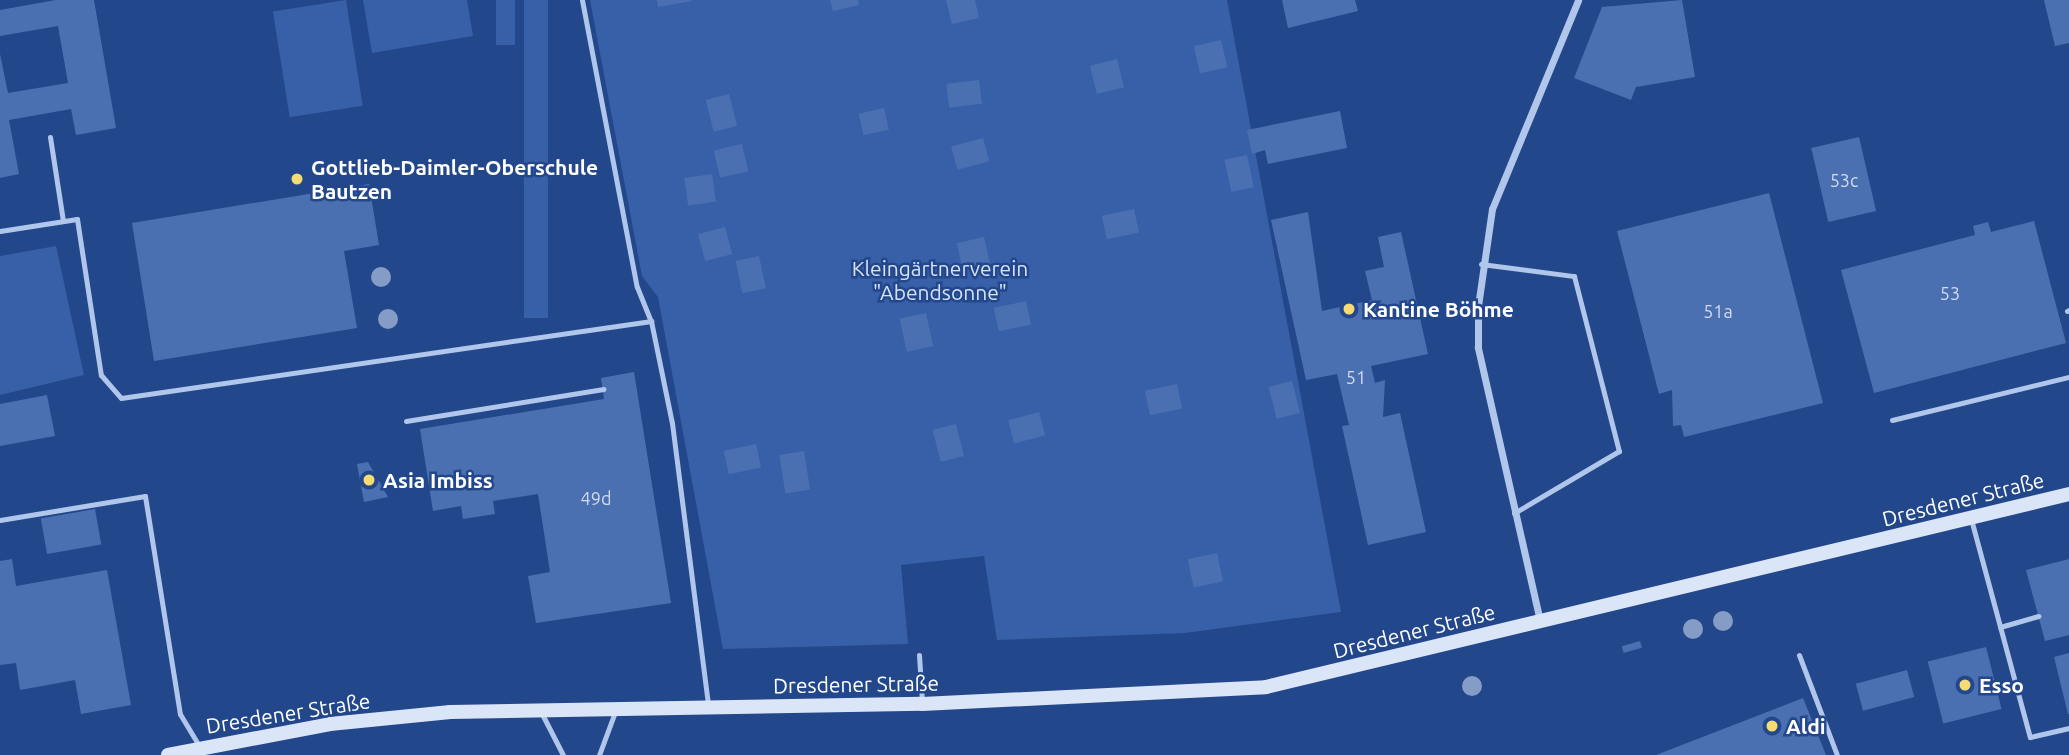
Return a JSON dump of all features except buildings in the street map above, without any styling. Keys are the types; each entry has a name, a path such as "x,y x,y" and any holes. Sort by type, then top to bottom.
{"main road":[{"name":"Dresdener Straße","path":"168,755 330,724 541,710 922,704 1266,687 2069,494"}],"street":[{"path":"1540,621 1478,347 1481,264 1492,209 1578,0"}],"lane":[{"path":"582,0 637,287 651,321 672,423 708,708"},
{"path":"50,137 63,221"},
{"path":"0,231 77,219 101,375 121,398 651,321"},
{"path":"1481,264 1574,276 1619,451 1514,513"},
{"path":"1892,420 2069,377"},
{"path":"406,421 603,389"},
{"path":"0,520 145,496 180,714 200,751"},
{"path":"1971,519 2030,737 2069,728"},
{"path":"2000,627 2038,616"},
{"path":"919,655 922,704"},
{"path":"1799,655 1838,755"},
{"path":"599,755 616,709"},
{"path":"541,710 563,755"}],"green space":[{"path":"346,0 363,106 290,117 273,12"},
{"path":"363,0 467,0 473,36 372,53"},
{"path":"496,0 515,0 515,45 496,45"},
{"path":"524,0 548,0 548,318 524,318"},
{"name":"Kleingärtnerverein \"Abendsonne\"","path":"590,0 1227,0 1341,612 1185,633 997,640 984,556 901,565 908,644 723,649 658,297 642,276"},
{"path":"56,246 84,375 0,395 0,256"}],"place":[{"name":"Gottlieb-Daimler-Oberschule Bautzen","path":"297,179"},
{"name":"Kantine Böhme","path":"1349,309"},
{"name":"Asia Imbiss","path":"369,480"},
{"name":"Esso","path":"1965,685"},
{"name":"Aldi","path":"1772,726"}]}
